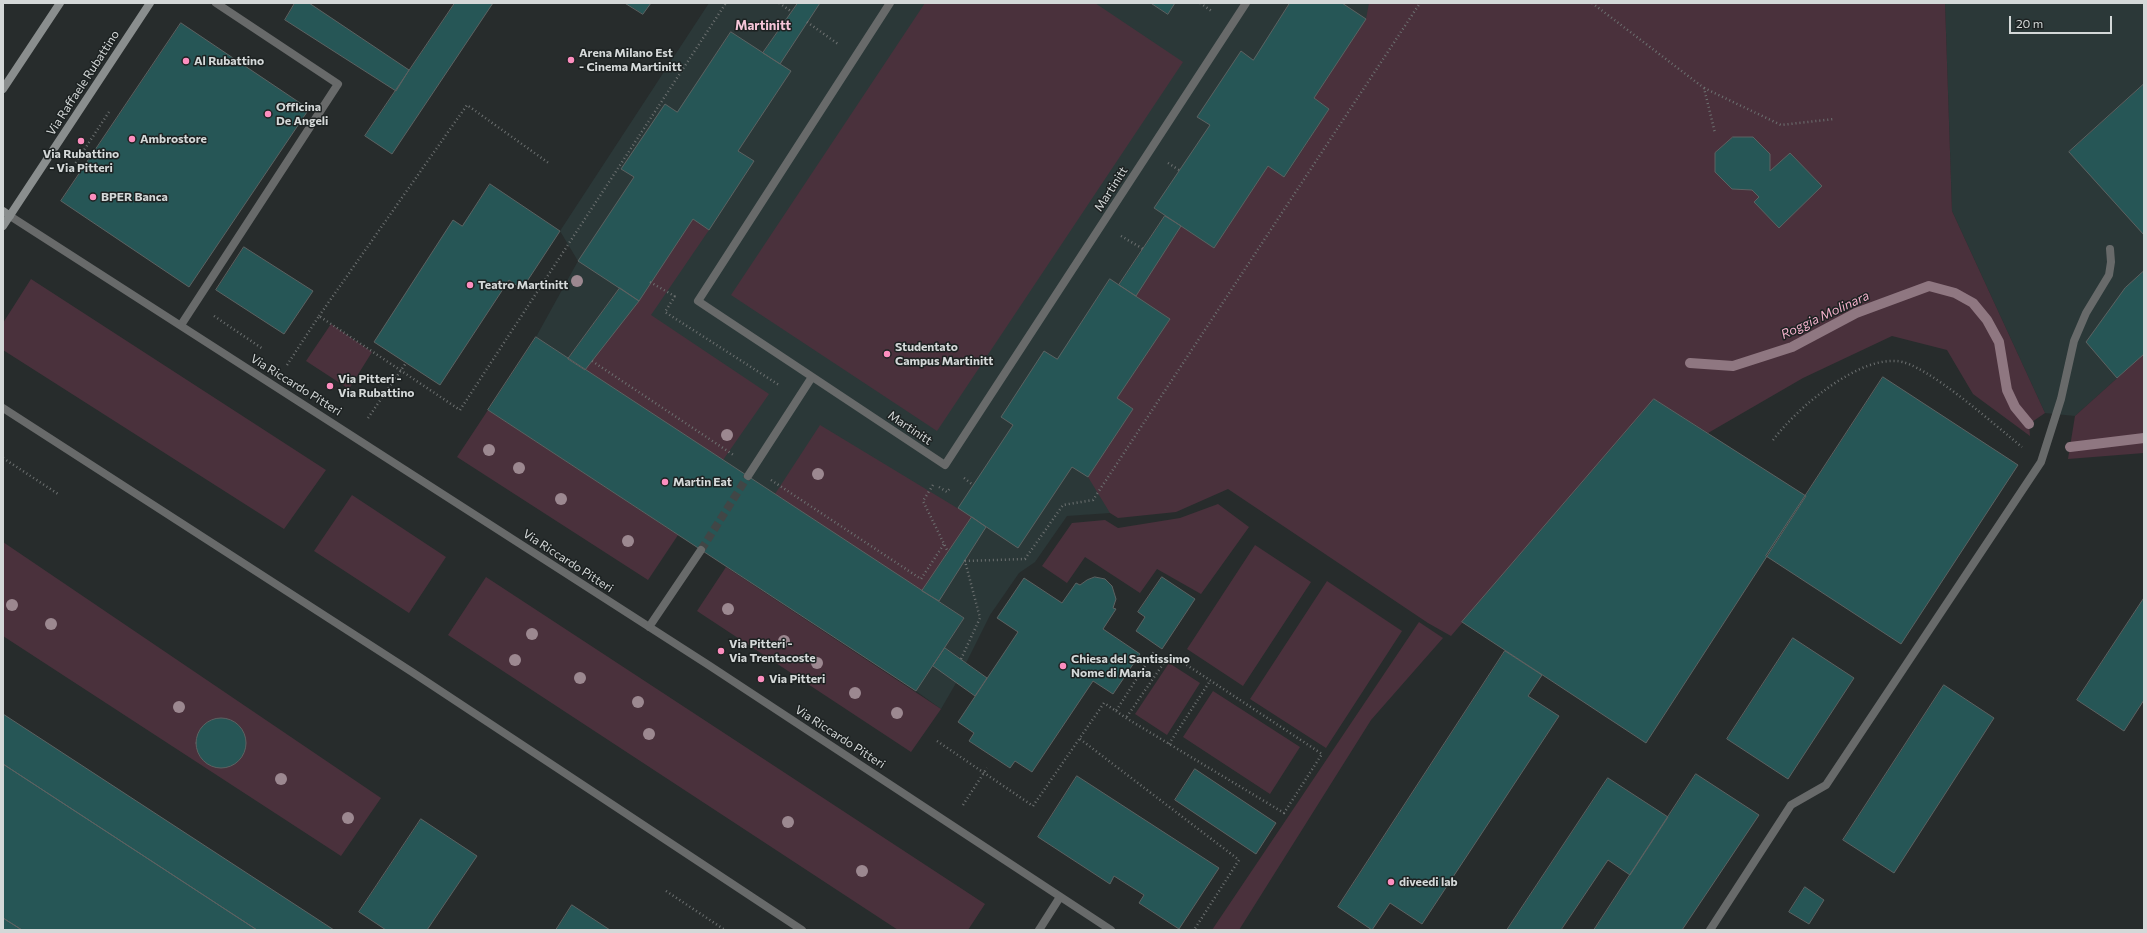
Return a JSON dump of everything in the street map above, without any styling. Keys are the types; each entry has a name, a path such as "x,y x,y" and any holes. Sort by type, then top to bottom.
{"street":[{"path":"3,89 60,3"},
{"name":"Via Raffaele Rubattino","path":"3,226 150,3"},
{"path":"181,325 338,84 216,3"},
{"path":"698,301 890,3"},
{"name":"Martinitt","path":"698,301 945,466 1246,3"},
{"path":"3,211 10,216"},
{"name":"Via Riccardo Pitteri","path":"10,216 354,435 650,627 1111,930"},
{"path":"1710,930 1791,805 1826,785 2041,462 2061,400 2074,341 2086,313 2109,276 2111,262 2110,249"},
{"path":"748,476 812,377"},
{"path":"3,408 412,672 802,930"},
{"path":"650,627 701,550"},
{"path":"1039,930 1060,897"}],"path":[{"path":"319,316 460,410 726,3"},
{"path":"780,3 792,12"},
{"path":"961,659 980,618 965,561 1025,559 1063,505 1093,500 1420,3"},
{"path":"1592,3 1704,88 1781,125 1834,119"},
{"path":"807,22 840,45"},
{"path":"1704,88 1714,133"},
{"path":"287,364 467,105 550,164"},
{"path":"69,174 109,112"},
{"path":"650,282 675,297 698,301"},
{"path":"675,297 665,312 798,397"},
{"path":"209,313 263,349"},
{"path":"1773,440 1803,406 1849,374 1866,366 1883,361 1899,361 1916,366 1940,382 2041,462"},
{"path":"368,418 406,363"},
{"path":"3,458 58,494"},
{"path":"927,480 947,492 954,481"},
{"path":"934,484 923,501 948,552"},
{"path":"1116,711 1155,650"},
{"path":"937,741 1034,806 1104,703 1126,718 1284,813 1322,754 1170,654 1126,718"},
{"path":"1169,744 1210,680"},
{"path":"1080,739 1239,860 1194,930"},
{"path":"962,805 987,768"},
{"path":"666,891 726,930"}],"shaded area":[{"name":"Studentato Campus Martinitt","path":"709,3 1437,3 1110,513 1067,516 1035,562 1019,573 990,615 956,683 941,709 916,691 964,618 536,337 578,261 560,231"},
{"path":"925,3 1095,3 1183,62 937,431 731,295"},
{"path":"1369,3 1945,3 1952,211 2045,413 2029,424 2030,436 1973,394 1947,350 1892,336 1803,378 1708,433 1654,399 1451,636 1428,623 1228,489 1176,512 1118,518 1110,513 1088,477 1133,409 1117,398 1170,319 1136,296 1181,226 1214,248 1268,166 1285,177 1329,109 1314,98 1366,19"},
{"path":"1945,3 2144,3 2144,354 2075,416 2045,413 1952,211"},
{"path":"693,219 709,230 651,315 769,394 723,460 585,370"},
{"path":"31,279 326,470 284,529 3,350 3,323"},
{"path":"331,324 372,352 349,389 306,361"},
{"path":"2144,354 2144,453 2068,459 2075,416"},
{"path":"488,410 678,535 648,580 457,457"},
{"path":"820,425 972,517 922,591 775,494"},
{"path":"352,495 446,557 409,613 314,551"},
{"path":"1218,504 1249,527 1201,594 1157,569 1140,593 1085,557 1067,583 1042,566 1072,523 1105,520 1118,528 1180,518"},
{"path":"3,542 381,798 341,856 3,636"},
{"path":"1255,545 1311,582 1243,686 1187,649"},
{"path":"726,567 941,709 911,752 697,611"},
{"path":"486,577 985,904 968,930 898,930 448,635"},
{"path":"1327,581 1402,631 1326,748 1250,699"},
{"path":"1419,622 1443,638 1371,720 1239,930 1212,930"},
{"path":"1169,663 1200,683 1167,735 1135,714"},
{"path":"1213,691 1300,747 1270,794 1183,737"}],"building":[{"path":"295,3 309,3 409,70 396,91 285,20"},
{"path":"455,3 493,3 392,154 365,136"},
{"path":"625,3 651,3 643,14"},
{"path":"798,3 820,3 780,64 763,53"},
{"path":"1151,3 1175,3 1168,14"},
{"path":"1290,3 1342,3 1366,19 1314,98 1329,109 1284,177 1268,166 1214,248 1154,208 1210,125 1197,117 1241,51 1253,60"},
{"path":"181,23 309,109 189,287 61,201"},
{"path":"731,32 791,71 738,151 754,161 709,230 693,219 639,301 578,261 634,177 621,169 665,104 677,112"},
{"path":"2144,84 2144,235 2069,152"},
{"path":"1733,137 1753,137 1770,154 1770,171 1790,153 1822,186 1779,228 1754,202 1759,197 1752,190 1732,189 1715,172 1715,153"},
{"path":"490,184 560,231 522,289 509,280 440,385 374,342 453,220 462,226"},
{"path":"1165,216 1181,226 1136,296 1119,285"},
{"path":"244,247 313,291 284,334 216,290"},
{"path":"2144,271 2144,354 2117,378 2086,342 2125,288"},
{"path":"1110,279 1170,319 1117,398 1133,409 1088,477 1072,467 1018,548 958,508 1013,425 1001,417 1044,351 1057,359"},
{"path":"620,288 639,301 585,370 568,359"},
{"path":"536,337 964,618 916,691 488,410"},
{"path":"1883,377 2018,465 1901,644 1766,556"},
{"path":"1654,399 1806,496 1646,743 1462,622"},
{"path":"972,517 986,527 939,601 922,591"},
{"name":"Chiesa del Santissimo Nome di Maria","path":"1095,577 1105,579 1112,586 1116,599 1113,608 1116,609 1103,629 1140,654 1113,694 1093,681 1032,772 1015,761 1010,768 969,741 974,733 958,722 1018,632 997,618 1024,578 1062,603 1076,583 1080,585"},
{"path":"1162,577 1195,599 1162,649 1136,631 1145,617 1138,612"},
{"path":"2144,598 2144,700 2124,731 2077,700"},
{"path":"1793,638 1854,678 1788,779 1727,739"},
{"path":"945,648 987,678 975,696 933,666"},
{"path":"1505,651 1542,675 1528,696 1559,716 1422,924 1390,903 1372,930 1338,907"},
{"path":"1944,685 1994,718 1894,873 1843,840"},
{"path":"3,714 334,930 257,930 3,764"},
{"path":"221,718 235,722 242,729 246,743 242,757 235,764 221,768 207,764 200,757 196,743 200,729 207,722"},
{"path":"3,764 257,930 22,930 3,918"},
{"path":"1195,769 1276,823 1256,854 1175,800"},
{"path":"1696,774 1759,815 1682,930 1594,930"},
{"path":"1077,776 1219,868 1179,929 1139,903 1144,895 1114,876 1110,884 1038,837"},
{"path":"1608,778 1668,817 1630,875 1608,860 1561,930 1507,930"},
{"path":"421,819 477,856 427,930 386,930 359,912"},
{"path":"1805,887 1824,900 1809,924 1789,912"},
{"path":"572,905 610,930 556,930"},
{"path":"3,918 22,930 3,930"}],"waterway":[{"name":"Roggia Molinara","path":"1690,363 1733,366 1792,347 1856,313 1929,286 1955,293 1973,303 1987,320 1999,342 2007,390 2015,407 2029,424"},
{"name":"Roggia Molinara","path":"2070,447 2144,438"}],"tunnel":[{"path":"701,550 748,476"}],"place":[{"name":"Arena Milano Est - Cinema Martinitt","path":"571,60"},
{"name":"Al Rubattino","path":"186,61"},
{"name":"Officina De Angeli","path":"268,114"},
{"name":"Ambrostore","path":"132,139"},
{"name":"Via Rubattino - Via Pitteri","path":"81,141"},
{"name":"BPER Banca","path":"93,197"},
{"name":"Teatro Martinitt","path":"470,285"},
{"name":"Studentato Campus Martinitt","path":"887,354"},
{"name":"Via Pitteri - Via Rubattino","path":"330,386"},
{"name":"Martin Eat","path":"665,482"},
{"name":"Via Pitteri - Via Trentacoste","path":"721,651"},
{"name":"Chiesa del Santissimo Nome di Maria","path":"1063,666"},
{"name":"Via Pitteri","path":"761,679"},
{"name":"diveedi lab","path":"1391,882"}],"district":[{"name":"Martinitt","path":"763,26"}]}
